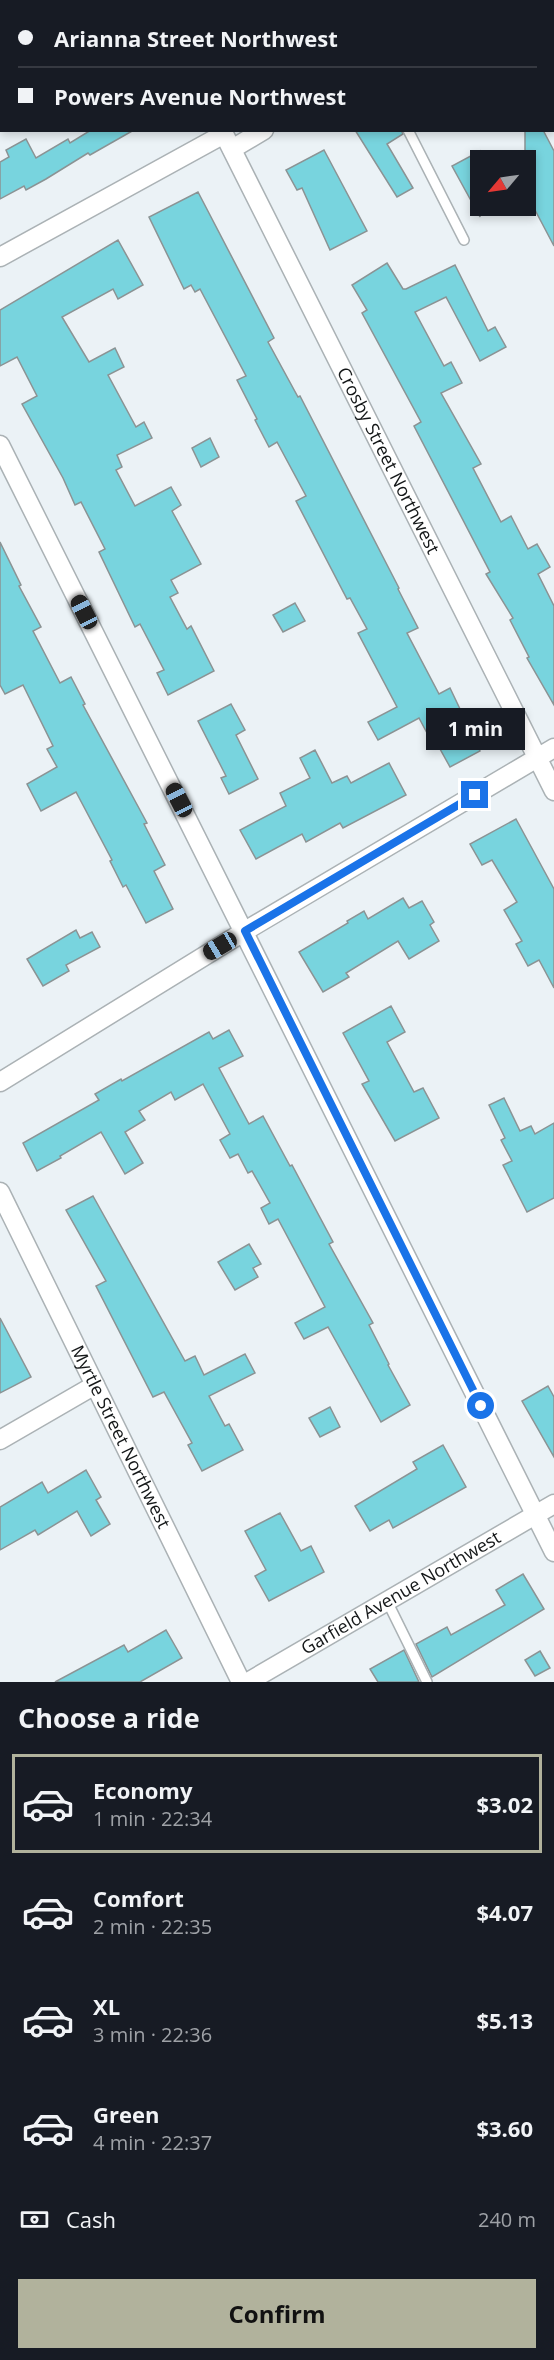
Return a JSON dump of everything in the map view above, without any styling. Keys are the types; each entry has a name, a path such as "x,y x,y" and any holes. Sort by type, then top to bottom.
{"street":[{"path":"0,257 226,138 254,132"},
{"name":"Crosby Street Northwest","path":"226,138 554,791"},
{"path":"0,445 554,1552"},
{"path":"0,1082 245,931 554,748"},
{"name":"Myrtle Street Northwest","path":"0,1192 241,1682"},
{"path":"0,1440 95,1385"},
{"name":"Garfield Avenue Northwest","path":"248,1682 554,1504"}],"lane":[{"path":"409,132 464,240"},
{"path":"387,1601 427,1682"}],"building":[{"path":"88,132 130,132 90,155 88,153 26,190 24,186 0,199 0,162 9,157 6,150 26,139 36,158 68,139 70,143"},
{"path":"356,132 402,132 403,134 387,144 413,188 397,197"},
{"path":"525,132 544,132 554,151 554,246 536,212 536,150 525,150"},
{"path":"324,150 367,231 330,250 302,188 297,190 286,170"},
{"path":"470,156 470,199 452,166"},
{"path":"198,192 274,338 268,342 298,397 300,396 418,628 407,633 439,694 450,688 480,751 450,767 430,731 427,733 419,718 378,740 368,722 397,707 358,633 367,629 350,598 347,599 296,501 306,496 277,442 269,447 255,420 257,419 237,380 246,376 200,289 195,292 191,285 184,289 149,217"},
{"path":"118,240 143,285 118,299 113,289 62,317 89,362 115,348 124,367 108,375 136,427 144,422 152,438 117,455 122,467 116,470 135,506 171,487 181,505 172,511 201,564 171,580 178,593 170,597 187,629 191,626 214,671 168,695 157,673 164,670 140,624 135,627 99,552 105,549 81,502 75,505 63,478 22,404 37,396 17,357 0,366 0,310"},
{"path":"387,263 403,289 455,265 488,331 495,327 506,347 480,361 446,297 415,312 444,366 451,362 462,383 441,393 481,464 473,468 501,522 511,516 528,549 537,544 550,567 538,574 554,606 554,705 527,658 529,657 510,620 513,618 486,574 490,572 414,426 421,422 362,313 367,310 352,285"},
{"path":"210,438 219,457 201,467 192,448"},
{"path":"0,542 21,585 19,586 41,627 33,631 60,683 71,677 85,704 83,705 147,823 144,824 165,865 154,871 173,909 146,923 126,885 123,887 110,861 112,860 76,792 41,811 27,784 57,767 47,749 53,746 23,685 5,694 0,685"},
{"path":"295,603 305,621 283,632 273,615"},
{"path":"231,704 245,730 236,735 258,779 229,794 221,778 226,776 198,721"},
{"path":"315,750 332,783 347,776 351,783 389,763 406,795 343,828 340,823 306,842 302,834 256,859 240,830 286,806 280,793 310,778 300,758"},
{"path":"516,819 554,889 554,988 539,960 528,966 516,944 522,941 504,910 517,902 492,860 482,865 470,844"},
{"path":"403,898 409,908 422,901 434,922 430,925 439,941 409,959 398,941 346,973 349,977 323,992 299,952 364,911 368,919"},
{"path":"76,930 80,938 92,932 100,947 66,965 69,971 43,986 27,959"},
{"path":"391,1006 405,1032 387,1042 414,1092 423,1088 439,1118 395,1141 362,1084 369,1081 343,1033"},
{"path":"229,1030 243,1056 219,1068 249,1124 263,1116 290,1166 292,1165 333,1242 329,1244 373,1323 369,1325 410,1405 381,1422 328,1327 304,1339 295,1323 325,1307 278,1219 269,1224 261,1208 270,1203 252,1171 248,1173 238,1154 230,1158 220,1140 230,1134 203,1084 175,1100 171,1092 139,1111 145,1120 125,1132 143,1163 125,1174 101,1132 37,1171 23,1143 99,1100 95,1094 121,1079 122,1081 209,1032 213,1039"},
{"path":"504,1098 520,1131 531,1126 535,1134 554,1123 554,1198 527,1212 503,1165 512,1161 501,1140 505,1138 489,1105"},
{"path":"93,1196 185,1361 195,1356 204,1375 245,1354 255,1373 209,1396 225,1426 229,1424 243,1450 202,1471 188,1445 192,1443 164,1392 153,1397 96,1286 106,1281 66,1210"},
{"path":"249,1244 261,1264 253,1268 258,1277 235,1290 218,1262"},
{"path":"0,1318 31,1377 0,1393"},
{"path":"548,1386 554,1397 554,1457 522,1401"},
{"path":"330,1407 340,1427 320,1437 309,1418"},
{"path":"443,1445 466,1487 393,1528 389,1520 370,1531 355,1506 417,1469 413,1462"},
{"path":"86,1470 101,1497 96,1500 110,1524 91,1536 77,1511 38,1535 35,1530 0,1550 0,1507 42,1482 48,1493"},
{"path":"280,1513 301,1551 311,1546 324,1572 269,1601 255,1576 266,1570 245,1531"},
{"path":"523,1574 544,1609 432,1677 416,1644 447,1627 451,1635 505,1605 496,1590"},
{"path":"166,1630 182,1658 140,1682 55,1682 124,1645 128,1652"},
{"path":"404,1650 419,1682 378,1682 370,1669"},
{"path":"540,1651 550,1668 535,1676 525,1660"}],"route":[{"path":"475,795 245,931 481,1406"}]}
